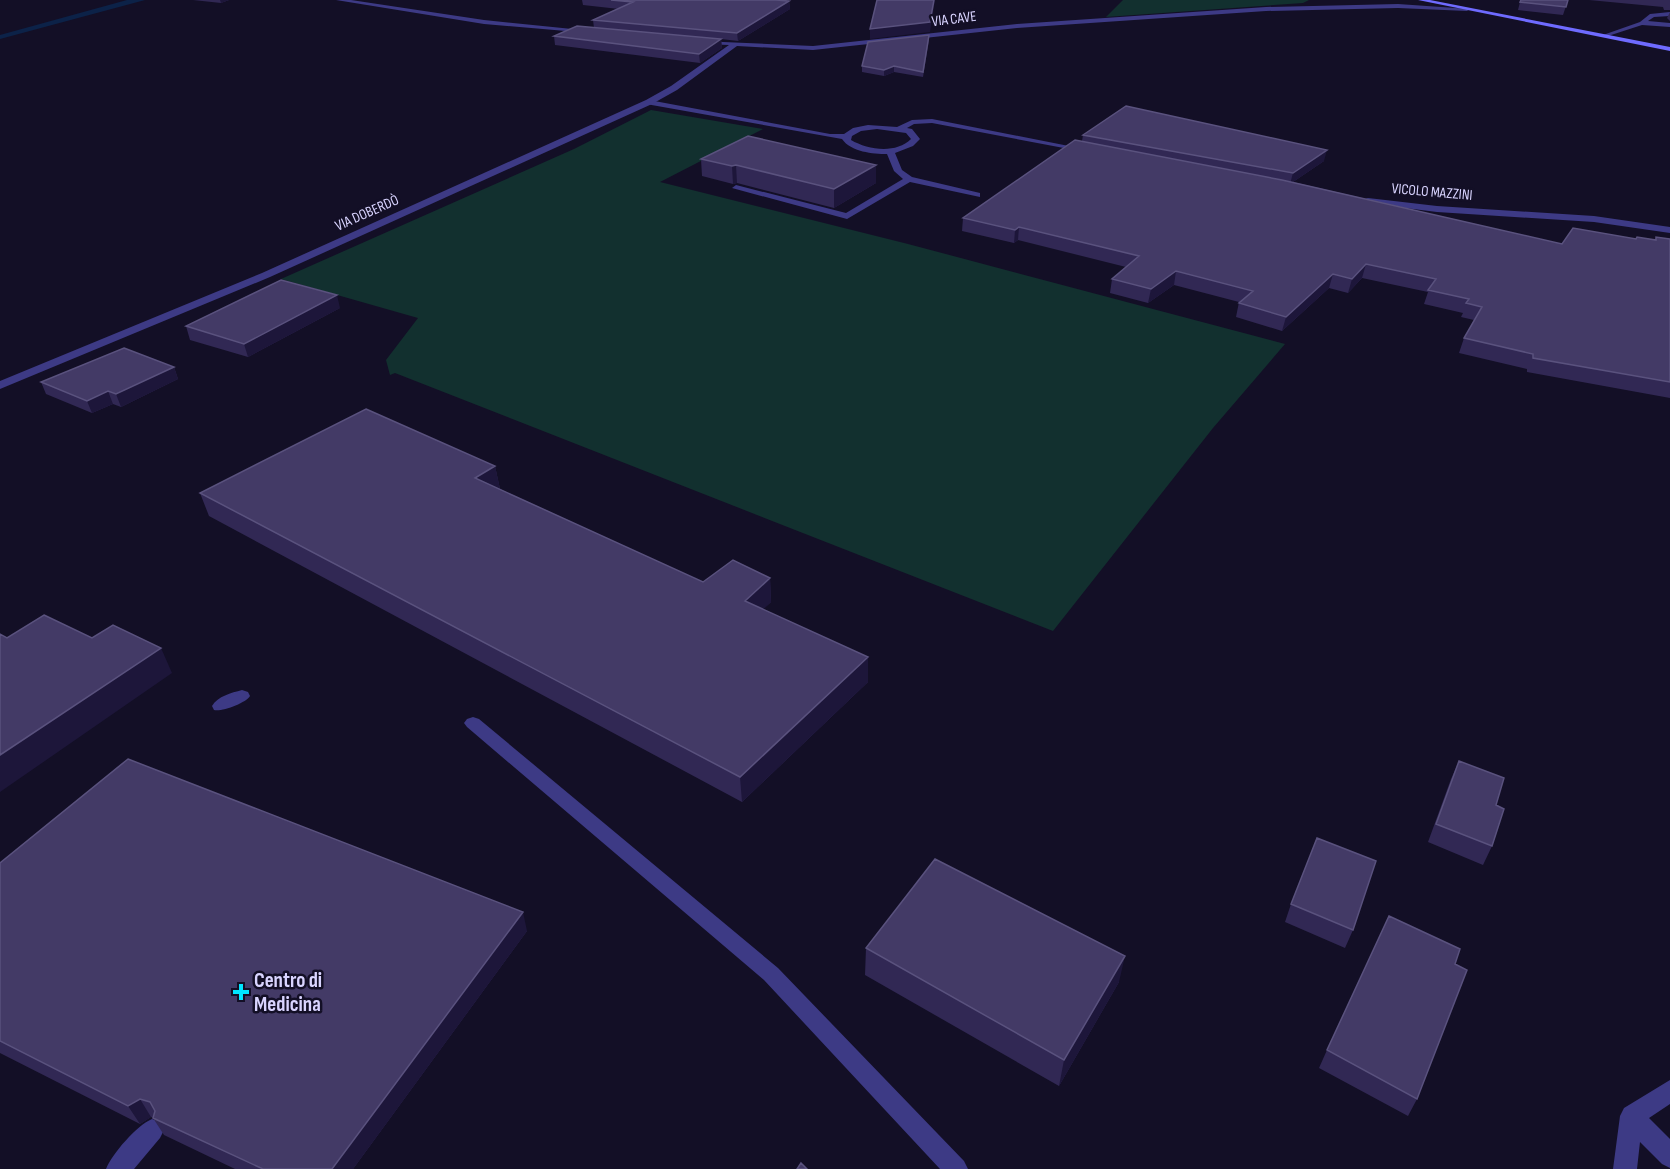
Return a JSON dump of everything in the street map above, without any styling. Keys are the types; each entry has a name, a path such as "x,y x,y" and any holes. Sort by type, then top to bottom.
{"main road":[{"path":"1421,0 1670,47"}],"street":[{"path":"339,0 473,20 603,33"},
{"path":"1266,9 1324,0"},
{"path":"1338,0 1363,6"},
{"path":"1382,6 1394,0"},
{"name":"VIA CAVE","path":"698,42 827,48 1017,26 1266,9 1382,6 1467,9"},
{"path":"1606,35 1642,23 1657,14 1670,14"},
{"path":"1642,23 1670,25"},
{"name":"VIA DOBERDÒ","path":"0,385 266,275 650,102 675,88 734,45"},
{"path":"650,102 830,136 846,137"},
{"path":"900,129 912,122 932,121 1099,152"},
{"path":"866,128 900,129 915,135 916,139 909,146 890,150 858,147 847,141 846,137 849,133 866,128"},
{"path":"890,150 898,171 909,179 977,195"},
{"path":"736,188 848,216 909,179"},
{"name":"VICOLO MAZZINI","path":"1354,200 1437,209 1594,219 1670,230"},
{"path":"220,706 233,698 242,696"},
{"path":"474,723 771,974 956,1169"},
{"path":"1625,1169 1632,1116 1670,1091"},
{"path":"1632,1116 1670,1156"},
{"path":"118,1169 152,1130"}],"green space":[{"path":"1123,0 1309,0 1303,3 1106,17"},
{"path":"651,110 763,129 660,182 908,244 1285,344 1213,428 1053,631 395,373 390,375 386,360 418,318 281,279 574,149"}],"water":[{"path":"127,0 145,0 0,39 0,35"}],"building":[{"path":"611,0 789,1 737,33 593,20 633,2"},
{"path":"877,0 934,0 930,22 870,29"},
{"path":"1521,0 1568,0 1566,7 1520,2"},
{"path":"577,26 721,39 699,54 554,36"},
{"path":"929,35 923,72 894,66 884,70 862,66 868,42"},
{"path":"1126,106 1327,150 1293,173 1083,135"},
{"path":"748,136 876,165 834,189 736,165 701,159"},
{"path":"1075,140 1282,180 1562,244 1573,228 1636,239 1637,237 1656,240 1656,237 1670,239 1670,382 1533,358 1533,354 1464,338 1482,307 1466,303 1469,299 1428,290 1436,279 1366,264 1352,279 1333,274 1286,317 1239,303 1253,291 1176,271 1151,289 1112,279 1139,256 1019,227 1015,230 963,218"},
{"path":"281,280 337,295 244,344 186,326"},
{"path":"124,348 174,367 116,394 108,391 87,401 41,382"},
{"path":"366,409 495,466 475,478 703,582 733,560 770,578 745,601 868,657 740,777 200,493"},
{"path":"44,615 92,638 113,625 161,648 0,755 0,634 7,638"},
{"name":"Centro di Medicina","path":"128,759 523,912 332,1169 263,1169 153,1118 155,1111 150,1102 140,1099 128,1106 0,1041 0,863"},
{"path":"1459,761 1504,778 1496,805 1504,809 1492,846 1436,824"},
{"path":"1317,838 1376,861 1353,930 1291,904"},
{"path":"935,859 1125,956 1064,1060 866,948"},
{"path":"1389,916 1460,949 1455,964 1467,970 1417,1099 1327,1050"},
{"path":"801,1163 807,1169 797,1169"}],"place":[{"name":"Centro di Medicina","path":"241,992"}]}
